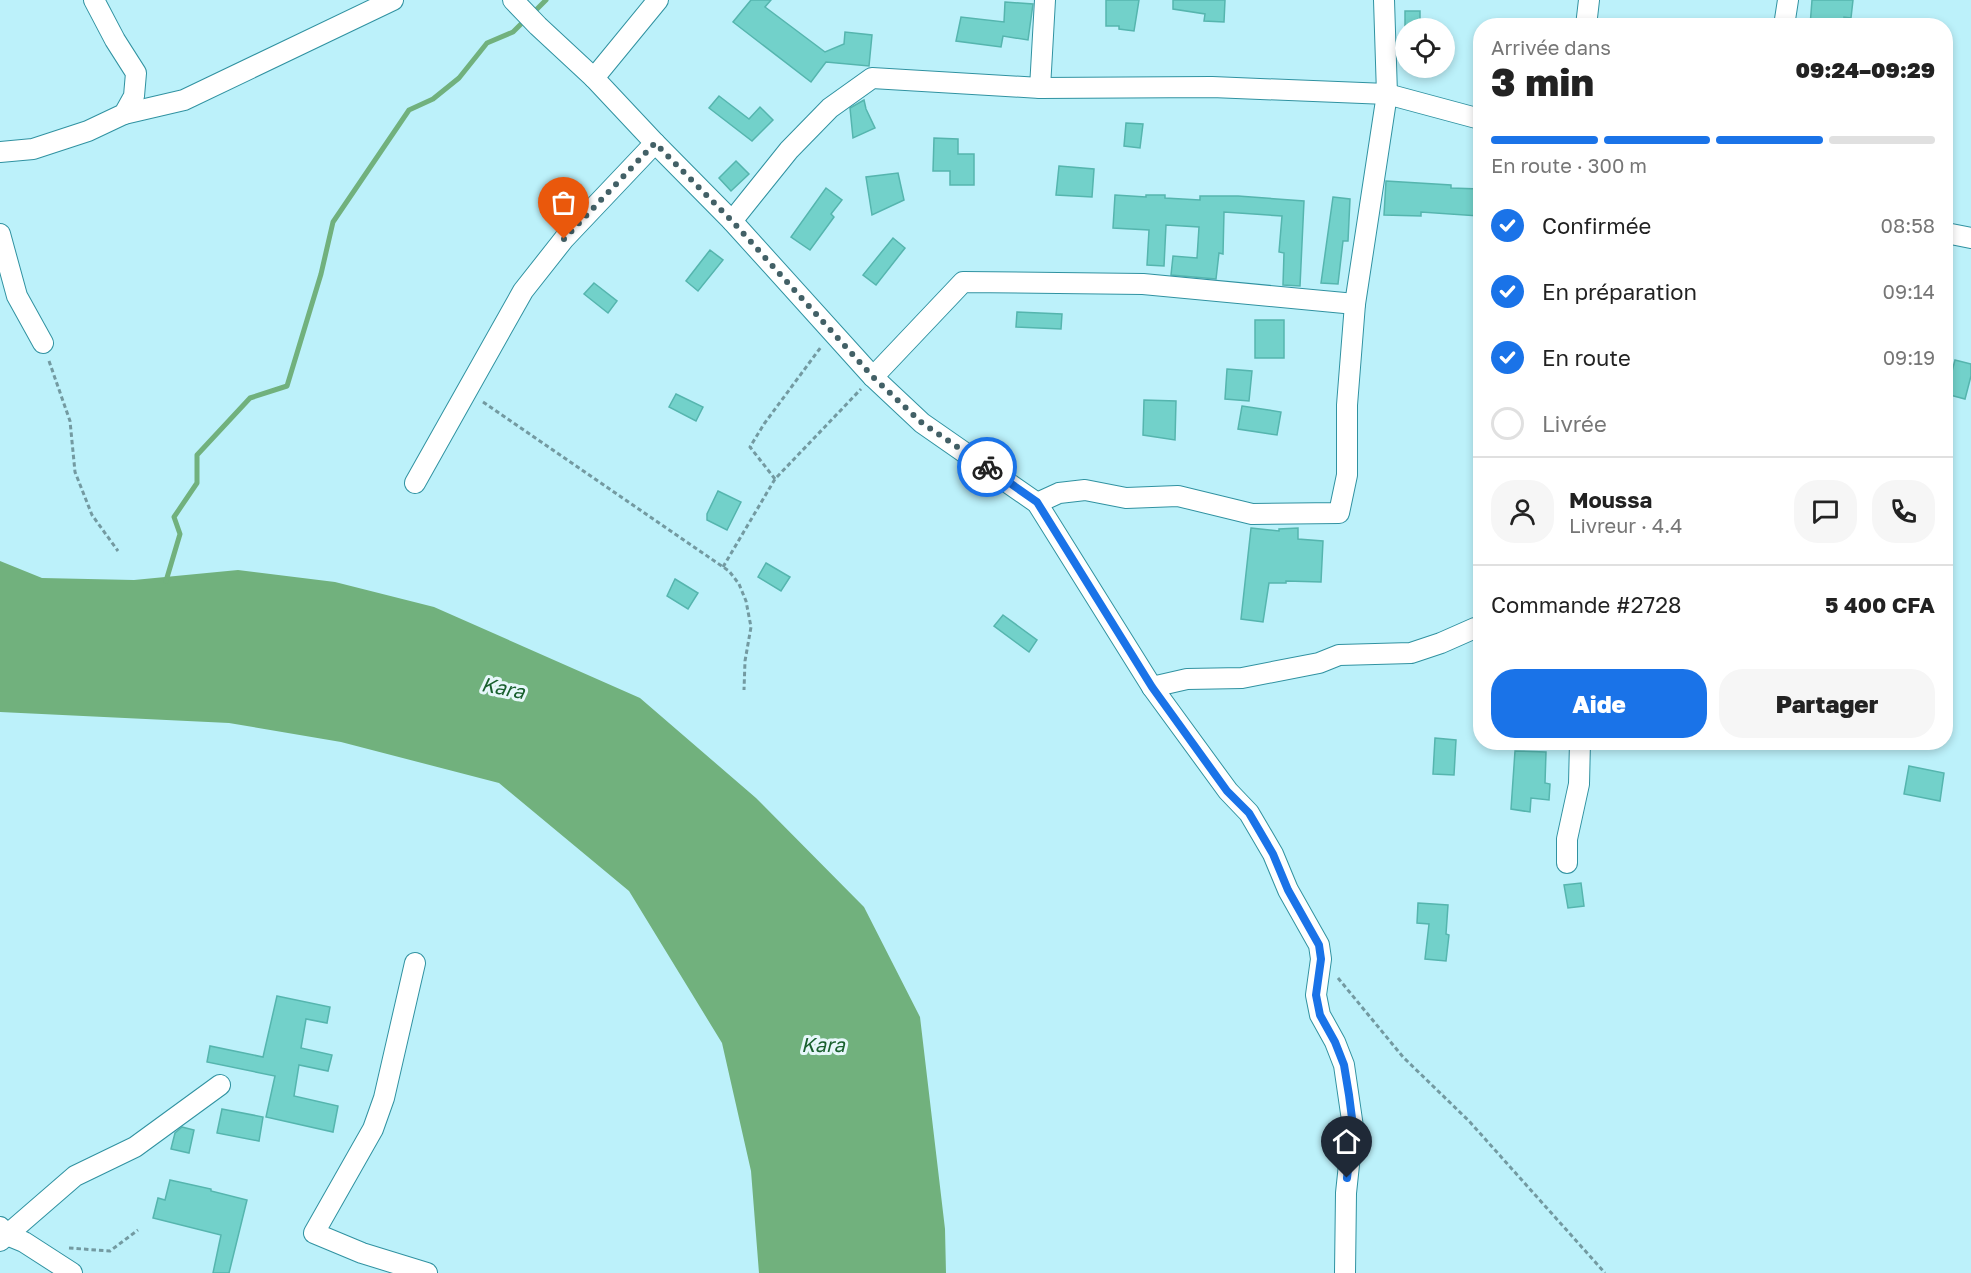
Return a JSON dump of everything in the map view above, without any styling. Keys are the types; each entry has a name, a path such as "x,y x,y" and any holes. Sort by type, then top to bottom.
{"street":[{"path":"94,0 136,73 134,96 124,114"},
{"path":"0,152 33,149 88,132 124,114 184,100 393,0"},
{"path":"594,78 658,0"},
{"path":"1040,88 1045,0"},
{"path":"1037,502 1059,493 1084,490 1126,498 1178,496 1252,514 1339,513 1347,475 1347,405 1355,304 1387,94 1384,0"},
{"path":"1587,18 1589,0"},
{"path":"1785,18 1788,0"},
{"path":"516,3 594,78 732,221 873,377 922,423 1037,502 1152,687 1227,791 1249,813 1273,854 1288,890 1319,945 1321,959 1316,995 1320,1015 1335,1042 1344,1065 1353,1126 1346,1193 1345,1273"},
{"path":"732,221 789,150 830,108 872,78 1040,88 1212,87 1387,94 1473,117"},
{"path":"415,483 523,291 564,239 655,143"},
{"path":"0,234 17,296 43,343"},
{"path":"1953,234 1971,238"},
{"path":"873,377 963,282 1143,284 1355,304"},
{"path":"1152,687 1187,679 1242,678 1319,663 1339,655 1411,653 1473,629"},
{"path":"1567,863 1567,839 1579,784 1580,750"},
{"path":"415,963 390,1076 373,1129 314,1233 362,1253 427,1273"},
{"path":"2,1235 75,1176 135,1147 220,1085"},
{"path":"2,1235 24,1242 72,1273"}],"path":[{"path":"775,479 750,447 764,424 833,331"},
{"path":"43,343 70,421 75,472 92,515 118,550"},
{"path":"723,567 775,479 873,377"},
{"path":"466,391 723,567 739,584 746,601 751,627 745,661 744,690"},
{"path":"1321,959 1351,992 1403,1057 1477,1129 1605,1273"},
{"path":"64,1248 110,1251 138,1230"}],"water":[{"name":"Kara","path":"0,561 42,578 134,580 238,570 335,582 434,607 640,698 756,798 864,907 920,1017 945,1229 946,1273 759,1273 751,1171 722,1043 629,891 499,783 341,742 229,723 0,712"}],"building":[{"path":"751,0 771,0 765,7 825,52 844,44 845,32 872,35 869,66 826,62 811,82 733,22"},
{"path":"1106,0 1139,0 1134,31 1119,29 1119,26 1106,26"},
{"path":"1173,0 1225,0 1224,22 1204,21 1205,14 1173,9"},
{"path":"1812,0 1853,0 1851,18 1811,18"},
{"path":"1005,2 1033,4 1028,40 1003,36 1001,47 956,41 961,17 1004,22"},
{"path":"1405,11 1420,11 1420,18 1405,18"},
{"path":"719,96 749,119 760,107 773,120 752,141 709,108"},
{"path":"864,100 875,128 853,138 850,108"},
{"path":"1126,123 1143,124 1140,148 1124,146"},
{"path":"934,138 958,139 958,154 974,154 974,185 950,185 950,171 933,171"},
{"path":"736,161 749,174 731,191 719,178"},
{"path":"1059,166 1094,169 1092,197 1056,195"},
{"path":"898,173 904,200 872,215 866,177"},
{"path":"1386,181 1473,189 1473,216 1421,212 1421,216 1384,215"},
{"path":"826,188 842,200 831,214 834,217 810,250 791,237"},
{"path":"1115,195 1146,197 1146,195 1165,195 1165,198 1200,200 1200,196 1238,196 1304,201 1300,286 1283,285 1284,253 1279,252 1282,216 1224,212 1223,254 1219,253 1216,279 1171,275 1173,256 1197,258 1199,227 1166,225 1164,266 1147,265 1149,230 1113,228"},
{"path":"1333,197 1350,199 1348,241 1343,241 1338,284 1321,283"},
{"path":"893,238 905,248 876,285 863,275"},
{"path":"710,250 723,260 698,291 686,281"},
{"path":"594,283 617,301 608,313 584,294"},
{"path":"1017,312 1062,314 1061,329 1016,327"},
{"path":"1255,320 1284,320 1284,358 1255,358"},
{"path":"1955,360 1971,364 1971,376 1965,399 1953,396"},
{"path":"1227,369 1252,371 1249,401 1225,399"},
{"path":"676,394 703,407 696,421 669,407"},
{"path":"1144,400 1176,401 1175,440 1143,435"},
{"path":"1242,406 1281,412 1277,435 1238,429"},
{"path":"718,491 741,502 727,530 707,520 707,514"},
{"path":"1251,528 1279,531 1279,529 1298,528 1298,539 1323,541 1321,582 1269,583 1263,622 1241,619"},
{"path":"766,563 790,577 781,591 758,577"},
{"path":"675,579 698,593 688,609 667,596"},
{"path":"1003,615 1037,640 1029,652 994,626"},
{"path":"1435,738 1456,740 1454,775 1433,774"},
{"path":"1515,751 1546,752 1545,783 1550,784 1549,800 1531,798 1530,812 1511,809"},
{"path":"1909,766 1944,773 1940,801 1904,794"},
{"path":"1581,883 1584,906 1568,908 1564,885"},
{"path":"1418,903 1448,905 1446,934 1449,935 1446,961 1425,959 1429,924 1417,923"},
{"path":"277,996 330,1007 327,1023 306,1019 301,1048 332,1055 328,1071 299,1065 294,1096 338,1106 333,1132 266,1117 275,1076 207,1062 210,1046 263,1057"},
{"path":"222,1109 263,1117 259,1141 217,1133"},
{"path":"182,1127 194,1130 189,1153 171,1149 175,1133"},
{"path":"170,1180 247,1200 229,1273 213,1273 221,1235 153,1218 158,1198 165,1200"}],"waterway":[{"path":"532,14 546,0"},
{"path":"166,581 180,534 174,517 197,483 197,455 250,398 287,386 321,274 333,222 409,110 433,99 459,78 487,43 513,32 525,20"}],"way so far":[{"path":"564,239 655,143 732,221 873,377 922,423 987,467"}],"route":[{"path":"987,467 1037,502 1152,687 1227,791 1249,813 1273,854 1288,890 1312,931 1319,945 1321,959 1316,995 1320,1015 1335,1042 1344,1065 1349,1095 1353,1126 1347,1178"}]}
